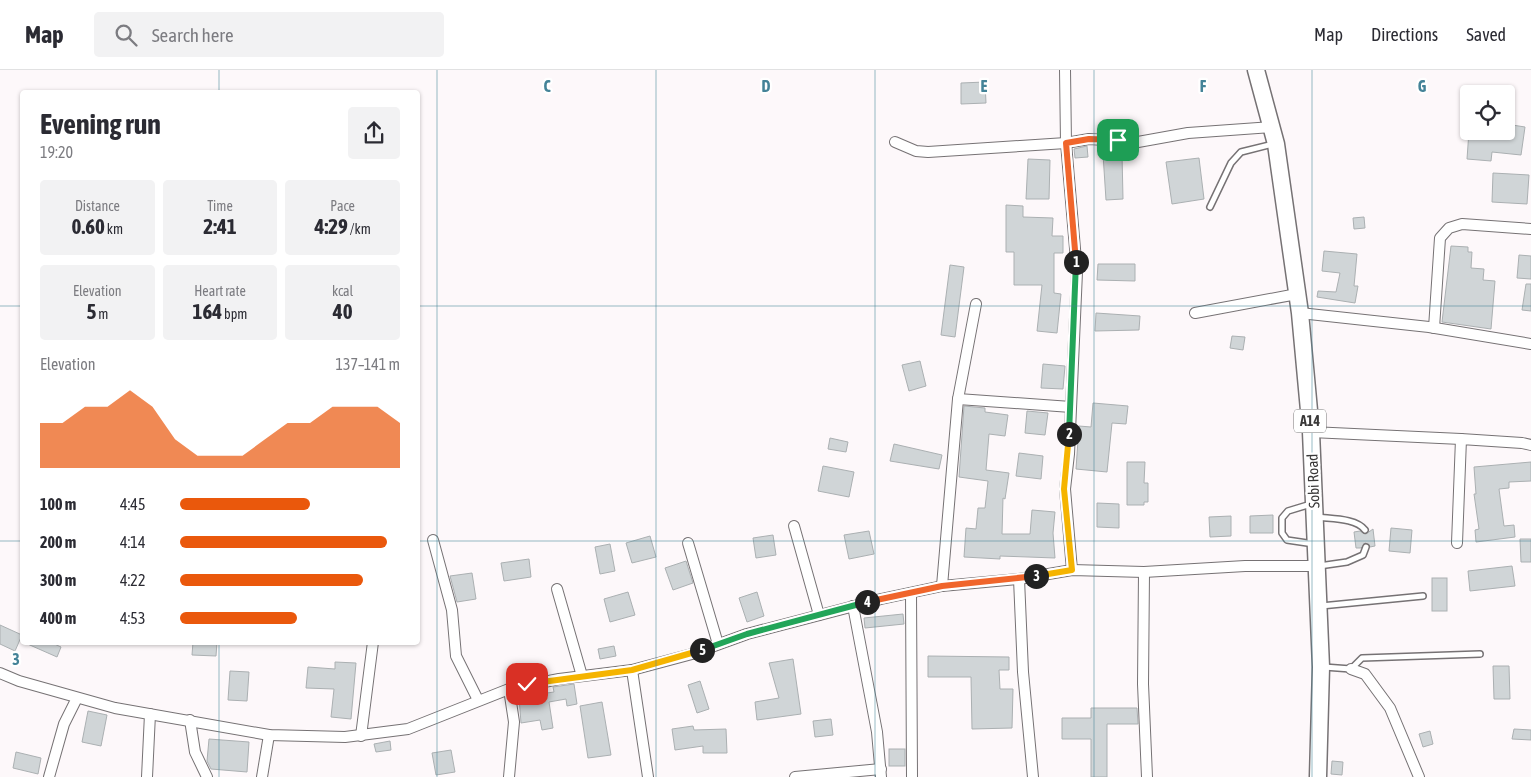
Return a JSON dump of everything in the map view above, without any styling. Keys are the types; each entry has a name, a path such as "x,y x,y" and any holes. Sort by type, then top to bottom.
{"highway":[{"name":"Sobi Road","path":"1256,70 1274,135 1300,314 1311,432 1321,667 1318,777"}],"street":[{"path":"1066,70 1066,143 1077,272 1069,454 1064,489 1072,570"},
{"path":"895,142 916,151 928,152 1066,143 1089,139 1138,142 1188,133 1274,135"},
{"path":"1434,328 1440,238 1449,228 1462,224 1531,230"},
{"path":"1195,313 1297,294"},
{"path":"942,586 958,399 976,304"},
{"path":"1300,314 1434,328 1531,344"},
{"path":"958,399 1071,407"},
{"path":"1311,432 1522,442 1531,445"},
{"path":"1457,543 1461,439"},
{"path":"794,526 819,615"},
{"path":"432,540 452,610 456,656 478,700"},
{"path":"688,543 718,644"},
{"path":"0,673 19,681 77,698 150,714 269,734 345,738 408,729 509,689 582,676 632,670 819,615 942,586 1019,579 1072,570 1144,572 1245,566 1316,566"},
{"path":"1144,572 1143,684 1147,777"},
{"path":"1019,579 1023,672 1033,777"},
{"path":"557,589 582,676"},
{"path":"911,593 912,777"},
{"path":"796,777 881,773 877,732 853,606"},
{"path":"361,736 372,645"},
{"path":"1351,669 1365,674 1390,708 1419,777"},
{"path":"632,670 648,777"},
{"path":"509,689 514,722 509,777"},
{"path":"49,777 64,724 77,698"},
{"path":"147,777 150,714"},
{"path":"190,720 195,752 207,777"},
{"path":"262,777 269,734"}],"lane":[{"path":"1210,207 1230,163 1241,152 1274,135"},
{"path":"1315,544 1287,540 1282,533 1282,518 1288,511 1314,510 1354,522 1361,525 1365,530"},
{"path":"1316,566 1347,562 1363,556 1366,547"},
{"path":"1318,606 1423,596"},
{"path":"1321,667 1351,669 1362,658 1480,654"}],"building":[{"path":"985,82 986,103 961,104 961,83"},
{"path":"1515,125 1525,127 1521,155 1492,152 1491,161 1467,159 1468,140 1515,140"},
{"path":"1087,146 1088,157 1075,158 1074,149"},
{"path":"1103,154 1122,154 1123,199 1106,200"},
{"path":"1199,158 1204,199 1172,204 1166,162"},
{"path":"1028,159 1050,160 1049,199 1026,199"},
{"path":"1493,173 1529,175 1527,204 1492,202"},
{"path":"1006,205 1023,206 1023,217 1053,218 1052,236 1063,236 1063,253 1054,253 1054,293 1061,294 1057,333 1037,331 1042,285 1014,285 1014,252 1006,252"},
{"path":"1364,217 1365,228 1354,229 1353,218"},
{"path":"1451,246 1468,247 1468,252 1472,252 1471,268 1484,269 1483,280 1495,281 1491,329 1442,322"},
{"path":"1324,251 1357,254 1354,286 1358,286 1355,303 1317,297 1318,291 1336,292 1340,273 1322,271"},
{"path":"1519,255 1531,256 1531,279 1517,278"},
{"path":"1098,264 1135,264 1135,281 1097,280"},
{"path":"950,265 964,267 955,337 941,335"},
{"path":"1526,284 1531,284 1531,311 1522,310"},
{"path":"1096,313 1140,316 1139,330 1095,331"},
{"path":"1232,336 1245,337 1243,350 1230,348"},
{"path":"920,361 926,386 909,391 902,365"},
{"path":"1043,364 1065,366 1063,389 1041,388"},
{"path":"1093,403 1128,406 1126,424 1112,423 1107,472 1076,469 1079,426 1091,427"},
{"path":"964,406 985,408 985,412 1008,415 1005,436 989,434 986,470 1009,473 1005,499 1003,498 1002,534 1030,534 1032,510 1055,512 1053,533 1055,558 1000,556 1000,559 964,557 966,528 976,529 978,508 985,508 988,481 959,477"},
{"path":"1027,411 1048,413 1045,435 1025,433"},
{"path":"830,438 848,442 846,452 828,449"},
{"path":"894,444 942,455 939,469 890,461"},
{"path":"1019,453 1043,456 1041,479 1016,476"},
{"path":"1127,462 1145,462 1144,483 1148,483 1148,502 1144,502 1144,505 1127,505"},
{"path":"1531,462 1531,481 1509,482 1509,488 1499,489 1504,526 1514,525 1515,537 1476,542 1475,530 1479,529 1474,494 1476,494 1474,467"},
{"path":"823,466 854,472 849,497 818,491"},
{"path":"1097,503 1119,504 1119,528 1097,527"},
{"path":"1273,515 1273,533 1250,533 1250,516"},
{"path":"1231,516 1231,536 1210,537 1209,517"},
{"path":"1391,528 1412,530 1410,553 1389,551"},
{"path":"1373,529 1375,546 1370,547 1366,543 1361,548 1356,548 1354,532 1360,531 1366,534"},
{"path":"869,531 874,554 849,559 844,535"},
{"path":"773,535 776,555 756,558 753,538"},
{"path":"650,536 656,557 632,563 626,543"},
{"path":"1520,539 1531,539 1531,562 1521,562"},
{"path":"610,544 615,571 600,574 595,547"},
{"path":"529,559 531,577 504,581 501,563"},
{"path":"686,561 693,583 673,590 665,568"},
{"path":"1512,566 1515,586 1470,591 1468,571"},
{"path":"472,573 476,599 457,602 450,576"},
{"path":"1432,578 1447,578 1447,611 1432,611"},
{"path":"628,592 635,615 610,622 604,599"},
{"path":"757,592 764,616 747,622 739,598"},
{"path":"903,614 904,624 865,628 864,618"},
{"path":"0,625 20,634 20,640 15,651 0,644"},
{"path":"30,645 57,645 61,647 57,657"},
{"path":"193,645 217,645 216,656 192,655"},
{"path":"614,646 616,656 600,659 598,649"},
{"path":"928,656 1009,657 1009,670 999,670 1000,689 1013,689 1012,728 972,729 971,677 928,677"},
{"path":"793,659 801,714 757,720 755,702 779,698 769,663"},
{"path":"335,662 356,663 351,719 331,717 334,689 306,688 308,667 335,669"},
{"path":"1493,666 1509,666 1510,699 1494,699"},
{"path":"230,671 249,672 247,701 228,700"},
{"path":"700,681 709,709 697,713 688,685"},
{"path":"574,684 577,704 567,706 566,699 549,702 553,728 542,730 540,720 521,723 519,697 554,692 553,687"},
{"path":"602,702 611,755 588,758 580,706"},
{"path":"1091,708 1137,708 1138,724 1107,724 1107,777 1091,777 1091,739 1062,739 1062,718 1091,718"},
{"path":"88,711 107,715 101,746 82,742"},
{"path":"831,719 833,735 815,737 813,721"},
{"path":"693,726 694,730 726,729 727,753 703,753 703,746 675,750 672,729"},
{"path":"1514,729 1531,730 1531,740 1512,739"},
{"path":"1430,731 1433,744 1423,747 1419,734"},
{"path":"209,739 249,742 247,772 211,769 207,761"},
{"path":"390,741 391,750 376,752 374,744"},
{"path":"889,749 905,749 905,766 889,766"},
{"path":"451,750 455,772 436,775 432,753"},
{"path":"16,752 41,758 38,774 13,768"},
{"path":"1332,761 1343,762 1342,775 1331,774"}],"route":[{"path":"527,684 632,670 662,663 747,634 881,599 942,586 1019,579 1072,570 1064,489 1069,454 1077,272 1066,143 1089,139 1118,140"}]}
